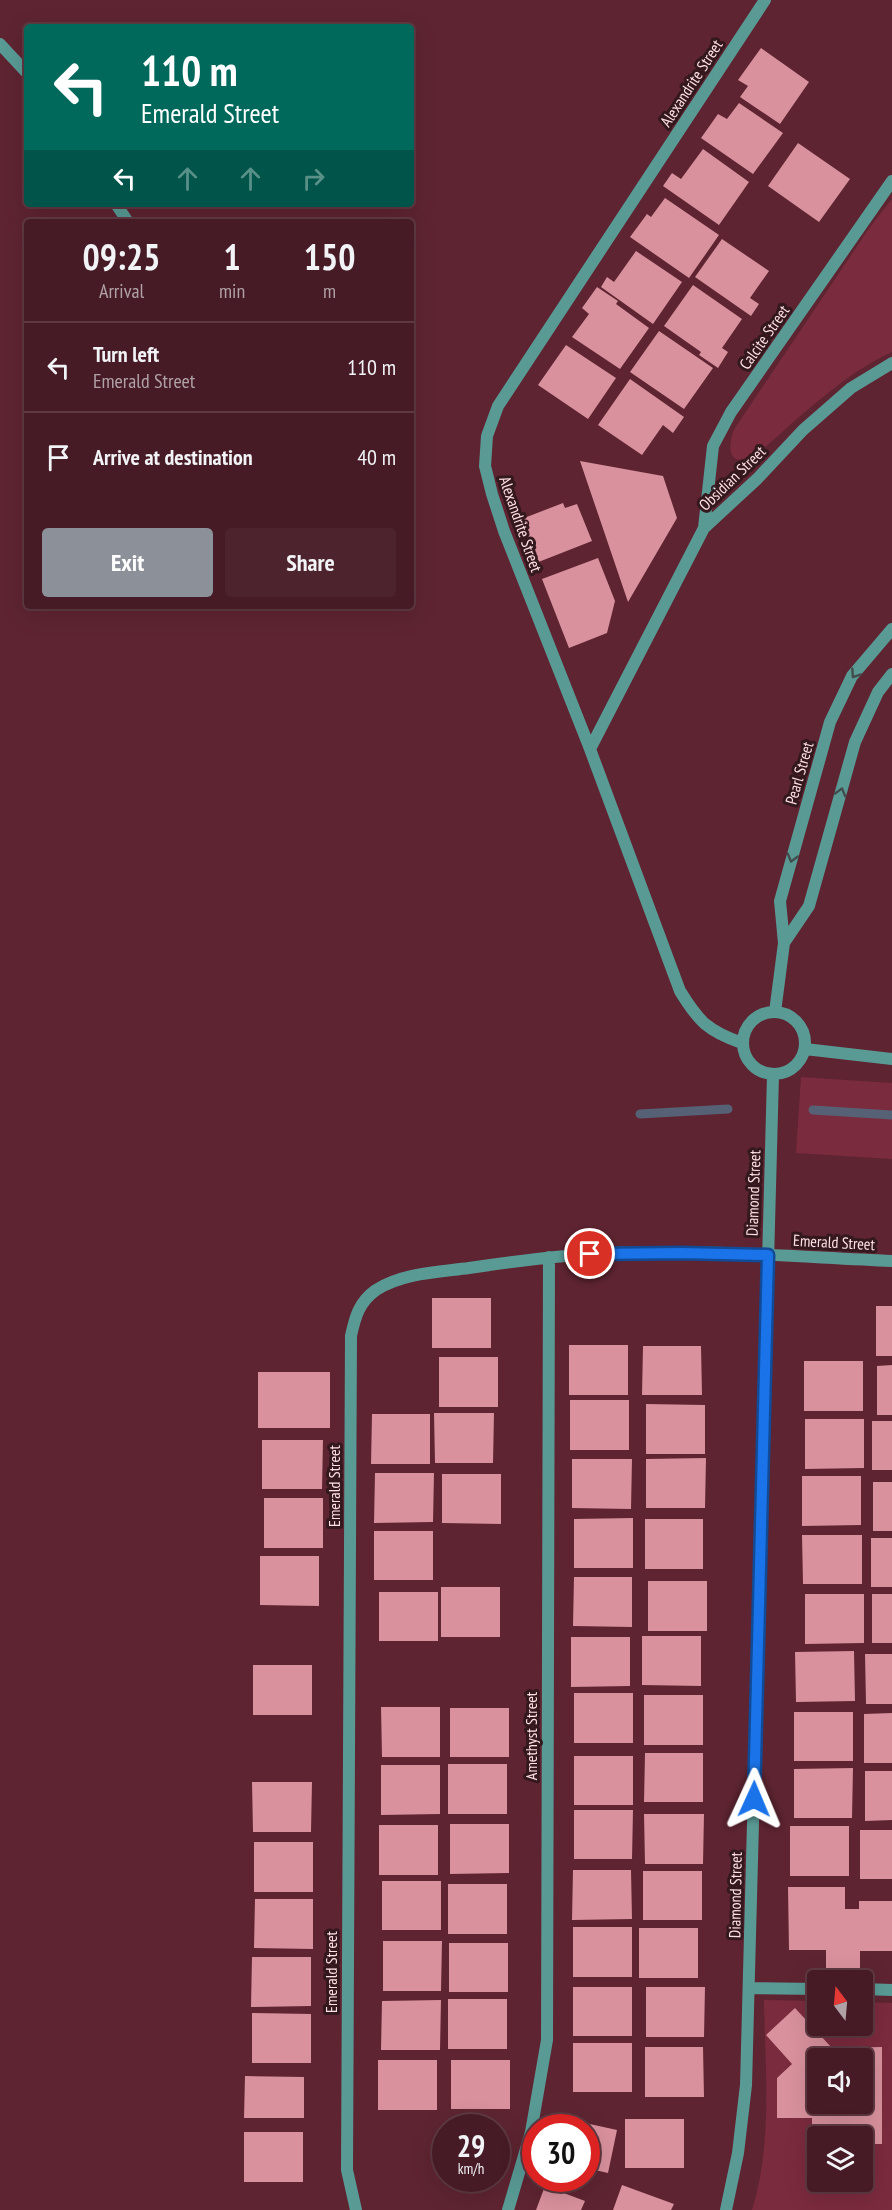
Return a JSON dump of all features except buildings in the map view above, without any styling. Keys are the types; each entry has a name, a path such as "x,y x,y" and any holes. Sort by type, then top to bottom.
{"street":[{"name":"Alexandrite Street","path":"742,1043 710,1029 694,1015 680,991 590,749 504,531 485,466 487,436 498,406 765,0"},
{"path":"0,44 24,70"},
{"name":"Calcite Street","path":"704,528 713,446 727,420 892,181"},
{"name":"Obsidian Street","path":"590,749 704,528 803,430 843,395 892,363"},
{"name":"Pearl Street","path":"775,1012 784,943 780,901 830,722 852,676 892,629"},
{"name":"Pearl Street","path":"784,943 809,906 855,742 878,692 892,674"},
{"path":"775,1012 795,1019 802,1028 805,1049 794,1068 773,1075 755,1068 744,1052 742,1043 745,1031 752,1021 763,1014 775,1012"},
{"path":"805,1049 892,1059"},
{"name":"Diamond Street","path":"726,2210 738,2153 746,2085 773,1075"},
{"name":"Emerald Street","path":"356,2210 347,2170 351,1348 356,1313 365,1300 377,1290 395,1282 420,1275 549,1257 622,1253 768,1255 892,1261"},
{"name":"Amethyst Street","path":"508,2210 531,2132 547,2040 549,1257"},
{"path":"750,1988 807,1989"},
{"path":"873,1989 892,1990"}],"shaded area":[{"path":"892,199 892,352 839,384 760,451 748,458 735,459 732,456 730,445 735,428 870,227"},
{"path":"801,1077 892,1083 892,1159 796,1153"},
{"path":"764,2000 807,2001 807,2036 873,2036 873,2002 892,2003 892,2210 752,2210 763,2159 766,2079"}],"waterway":[{"path":"640,1114 728,1109"},
{"path":"813,1110 892,1115"}],"route":[{"path":"590,1254 768,1255 754,1799"}]}
